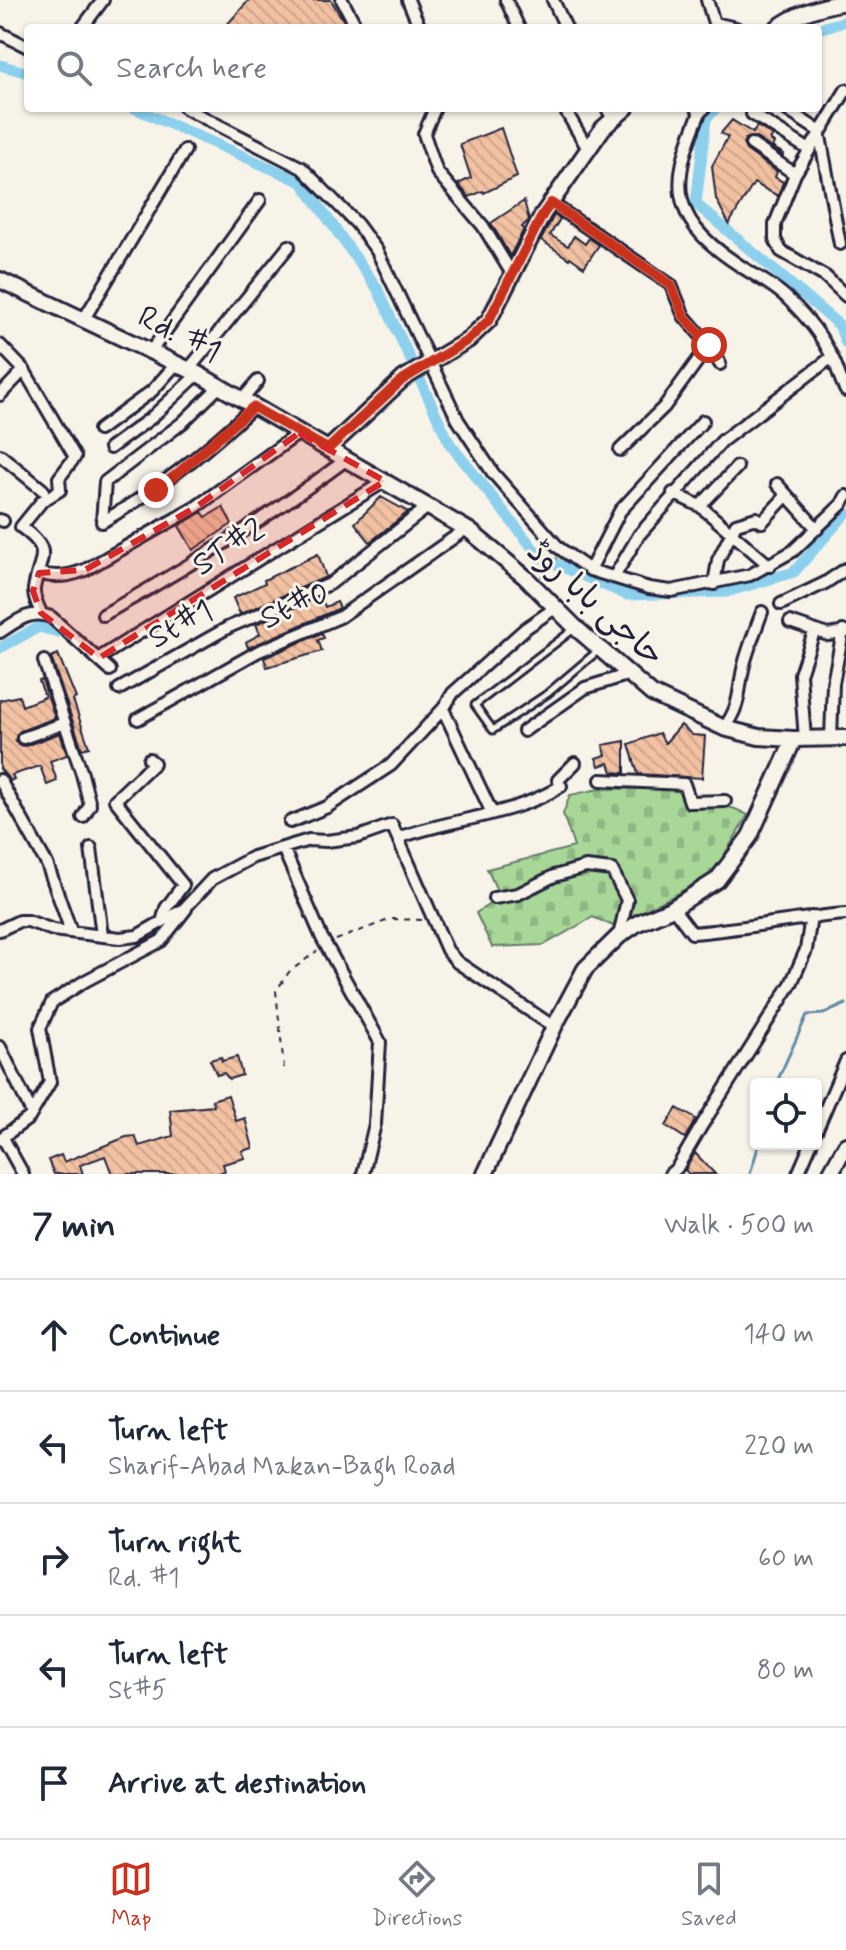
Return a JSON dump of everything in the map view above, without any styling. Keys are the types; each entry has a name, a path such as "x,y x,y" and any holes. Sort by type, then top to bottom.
{"street":[{"path":"85,24 103,0"},
{"path":"342,0 355,24"},
{"path":"408,0 418,24"},
{"path":"506,0 517,24"},
{"path":"553,0 564,24"},
{"path":"707,0 714,23 718,24"},
{"path":"782,24 824,3 846,2"},
{"path":"0,33 24,45"},
{"path":"846,90 808,149 775,224 775,239 781,251 826,277 846,296"},
{"path":"193,112 302,168 334,199 377,251 427,364 458,420 493,473 559,548 590,570 649,588 671,591 750,575 793,551 842,504 846,496"},
{"path":"433,112 424,134 437,172 483,226 512,274"},
{"path":"566,112 588,149"},
{"path":"700,112 687,142 679,177 680,199 692,223 712,247 786,296 807,318 832,357 846,391"},
{"path":"790,112 819,131 840,244"},
{"path":"328,449 402,380 468,340 489,320 551,203 610,114"},
{"path":"752,114 808,149"},
{"path":"751,144 795,174"},
{"path":"84,319 185,150"},
{"path":"151,351 260,200"},
{"path":"551,203 671,285 684,316 709,345 720,364"},
{"path":"110,448 151,418 289,246"},
{"name":"Rd. #1","path":"1,284 84,319 188,369 328,449"},
{"path":"0,345 24,370 75,457 59,478 60,490 42,501 21,527 38,540 43,555 33,591 41,613"},
{"path":"620,450 664,407 709,345"},
{"path":"614,577 639,535 722,441 832,357"},
{"path":"99,430 188,369"},
{"path":"0,395 24,370"},
{"path":"220,386 154,446 105,482 102,522 134,505 177,474 247,404 258,381"},
{"path":"590,570 620,511 703,421"},
{"path":"39,573 48,576 70,575 85,570 196,507 299,433"},
{"name":"حاجی بابا روڈ","path":"328,449 466,529 525,577 576,628 652,694 724,728 759,737 839,738"},
{"path":"0,455 43,490"},
{"path":"103,615 287,504 347,459"},
{"path":"700,506 737,467"},
{"name":"ST#2","path":"99,658 385,481"},
{"path":"777,484 817,529"},
{"path":"673,493 700,506 770,566"},
{"path":"714,584 718,560 736,524 756,518 762,522 787,495"},
{"name":"St#1","path":"119,689 229,627 330,584 429,506"},
{"name":"St#0","path":"138,719 257,652 340,617 466,529"},
{"path":"781,604 846,569"},
{"path":"290,822 340,799 391,765 443,709 453,693 526,628 555,608"},
{"path":"724,728 739,702 744,664 762,612"},
{"path":"0,632 26,615 41,613 51,617 110,670"},
{"path":"790,622 828,635 844,632 833,683 839,738"},
{"path":"485,1174 554,1027 585,969 619,936 638,923 673,908 717,880 750,836 799,739 800,674 814,632"},
{"path":"44,661 90,805 83,817"},
{"path":"524,731 585,688 630,674"},
{"path":"443,709 492,813"},
{"path":"23,738 65,723"},
{"path":"149,759 154,763 115,800 183,885 166,908 162,922"},
{"path":"398,838 546,796 575,763"},
{"path":"0,780 47,864 71,931"},
{"path":"601,780 684,784 690,802 725,801"},
{"path":"23,1174 1,1138 29,1118 50,1082 40,1028 52,1002 161,941 212,879 253,857 309,840 358,837 392,825 447,950 457,962 554,1027"},
{"path":"91,848 102,936"},
{"path":"283,848 322,938 380,1042 375,1124 363,1174"},
{"path":"494,898 518,894 554,876 586,867 612,870 627,900 619,936"},
{"path":"1,927 28,921 53,930 129,938 190,904"},
{"path":"673,908 692,933 846,914"},
{"path":"670,1174 677,1168 791,984 806,950 811,917"},
{"path":"0,1047 32,1113"},
{"path":"822,1117 846,1061"},
{"path":"830,1174 846,1145"},
{"path":"798,1174 808,1150"}],"lane":[{"path":"576,628 475,705 493,730 547,694 600,648"}],"path":[{"path":"538,580 558,556"}],"highlighted area":[{"path":"299,433 385,481 99,658 41,613 33,591 39,573 85,570 196,507"}],"green space":[{"path":"681,788 688,807 726,806 748,815 712,876 653,906 620,929 593,917 544,945 492,947 476,913 500,897 487,869 574,847 563,814 570,795 599,789"}],"building":[{"path":"249,0 331,0 346,24 228,24"},
{"path":"732,120 753,133 757,126 773,136 770,140 774,143 772,147 784,154 783,156 755,137 745,139 743,144 746,150 777,172 775,177 783,182 778,196 754,183 729,224 716,199 712,166 728,137 721,133"},
{"path":"501,128 517,177 469,197 458,184 471,178 460,144"},
{"path":"524,201 529,220 522,227 524,229 510,256 491,223"},
{"path":"554,215 560,219 550,235 568,246 574,236 585,244 589,238 599,245 584,267 541,240"},
{"path":"381,497 408,512 370,542 355,523"},
{"path":"223,507 232,524 193,550 179,526 202,512 206,517"},
{"path":"318,554 326,577 240,614 233,598"},
{"path":"321,596 325,607 337,602 340,608 248,648 246,642 260,634 256,624"},
{"path":"322,633 324,638 318,640 322,651 267,667 264,658"},
{"path":"58,654 76,698 73,700 89,747 82,749 51,657"},
{"path":"42,680 55,718 20,731 15,740 18,745 25,746 60,733 67,755 50,761 57,781 47,785 40,766 12,775 14,779 10,781 0,769 0,700 19,696 22,706 45,697 39,681"},
{"path":"681,725 692,735 705,736 702,778 638,774 629,744 659,733 665,743"},
{"path":"625,741 625,773 612,772 609,763 599,766 596,758 606,755 603,745"},
{"path":"221,1057 222,1061 237,1057 242,1075 229,1079 224,1073 217,1075 210,1060"},
{"path":"228,1095 236,1121 245,1118 253,1148 242,1151 245,1158 223,1164 225,1171 216,1174 112,1174 105,1156 80,1165 83,1174 54,1174 48,1160 61,1155 64,1162 126,1137 135,1136 139,1146 173,1136 170,1110 214,1106 212,1100"},
{"path":"677,1108 696,1119 685,1138 666,1126"},
{"path":"695,1153 715,1174 689,1174 685,1170"}],"waterway":[{"path":"822,28 846,21"},
{"path":"0,65 24,72"},
{"path":"143,112 302,182 377,288 450,444 540,557 627,595 726,592 794,572 846,513"},
{"path":"712,112 706,118 696,204 839,325 846,343"},
{"path":"0,648 39,627 58,632"},
{"path":"779,1078 807,1015 823,1014 846,1004"},
{"path":"750,1174 757,1150"}],"route":[{"path":"156,490 253,407 328,449 402,380 468,340 489,320 551,203 671,285 684,316 709,345"}]}
